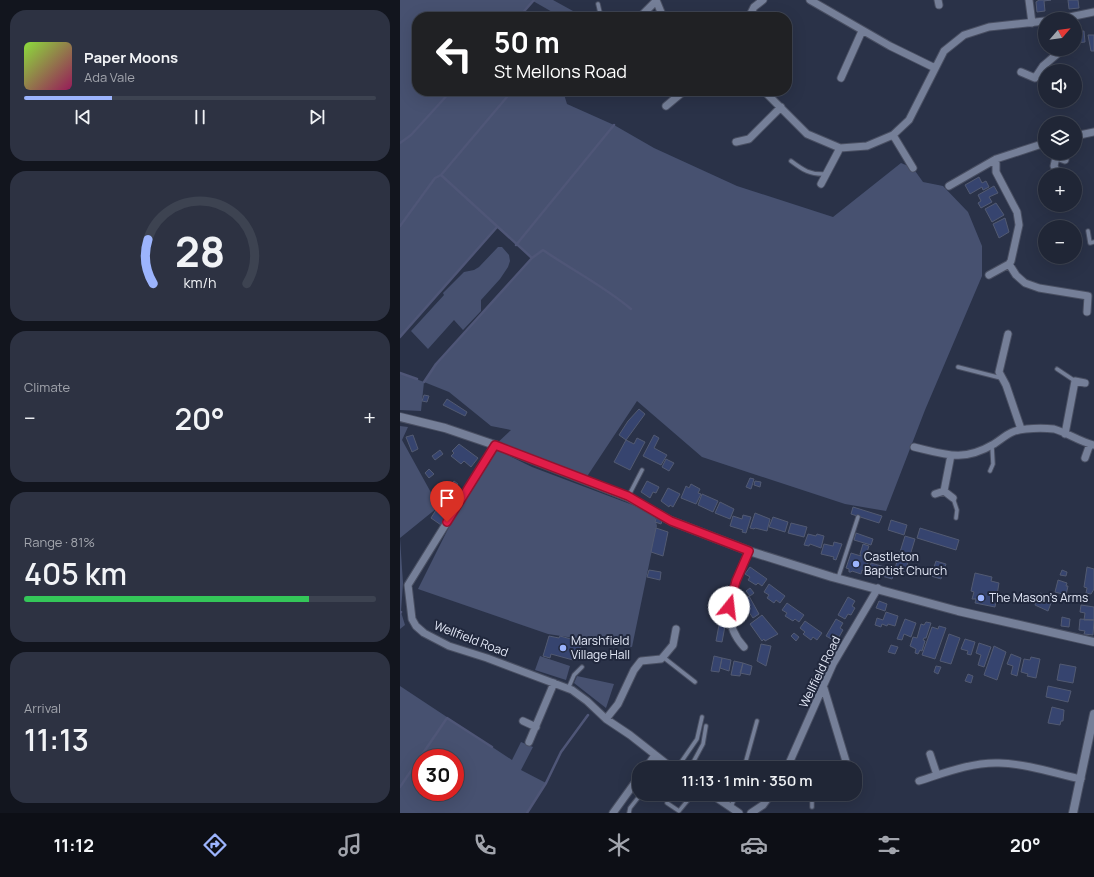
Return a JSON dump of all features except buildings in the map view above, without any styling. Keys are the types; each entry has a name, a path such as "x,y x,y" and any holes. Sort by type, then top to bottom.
{"street":[{"path":"645,12 656,0 661,12"},
{"path":"752,12 754,7 763,0"},
{"path":"810,0 862,31 935,68"},
{"path":"1030,0 1032,23"},
{"path":"1082,15 1094,12"},
{"path":"769,96 807,134 840,148 866,146 893,135 910,120 944,51 964,35 989,27 1038,22"},
{"path":"841,78 862,31"},
{"path":"1021,72 1035,78 1043,66 1055,56"},
{"path":"666,106 678,96"},
{"path":"736,142 749,139 781,107"},
{"path":"1082,135 1094,132"},
{"path":"893,135 913,168"},
{"path":"949,186 996,159 1038,145"},
{"path":"821,184 840,148"},
{"path":"989,275 1009,264 1015,249 1019,225 1018,212 996,172 996,159"},
{"path":"1009,264 1016,275 1026,283 1038,288 1088,296 1087,312"},
{"path":"1008,334 999,372 1021,429"},
{"path":"1065,434 1075,381 1085,383"},
{"path":"400,417 445,428 495,445 628,496 671,521 749,551 838,578 958,611 1094,642"},
{"path":"914,447 958,457 976,453 992,445 1012,431 1021,429 1054,430 1092,445 1085,458"},
{"name":"Wellfield Road","path":"495,445 408,585 410,610 416,626 424,634 449,646 568,689 587,701 606,719 662,761"},
{"path":"944,491 951,456"},
{"path":"935,494 944,491"},
{"path":"944,491 953,498"},
{"path":"744,647 736,639 729,607 736,581 749,551"},
{"name":"Wellfield Road","path":"789,761 836,659 878,588"},
{"path":"606,719 618,704 634,670 642,661 662,659 673,645 676,630"},
{"path":"530,742 554,683"},
{"path":"823,685 846,761"},
{"path":"1074,813 1094,714"},
{"path":"523,721 536,727"},
{"path":"930,754 937,775"},
{"path":"651,761 655,755"},
{"path":"919,781 968,766 998,763 1028,766 1081,780"},
{"path":"613,813 632,787"},
{"path":"721,801 739,813"},
{"path":"751,813 763,805 766,801"}],"lane":[{"path":"598,4 600,12"},
{"path":"791,161 808,173 815,175 827,174"},
{"path":"1088,230 1090,243 1094,242"},
{"path":"958,367 1002,379"},
{"path":"1057,368 1075,381"},
{"path":"990,471 993,464 992,445"},
{"path":"628,496 642,470"},
{"path":"953,498 956,504 956,518"},
{"path":"838,578 858,517"},
{"path":"663,657 695,682"},
{"path":"568,689 574,675 582,667"},
{"path":"682,761 697,738 702,717"},
{"path":"746,761 757,721"},
{"path":"694,761 703,744 706,726"},
{"path":"629,813 630,808 636,801"},
{"path":"667,803 679,811 687,801"},
{"path":"730,807 733,801"},
{"path":"812,801 812,808"}],"shaded area":[{"path":"400,0 553,0 573,11 552,12 533,1 523,12 412,12 412,96 565,96 567,104 614,125 654,148 737,186 833,217 901,163 913,168 923,182 943,186 968,212 982,246 982,276 925,410 886,511 845,504 702,457 637,401 584,481 495,445 511,430 491,426 449,392 424,382 436,364 532,258 497,227 400,337"},
{"path":"498,247 502,247 509,255 510,261 500,279 481,300 481,311 463,330 454,320 428,349 411,331 444,295 443,293 464,272 474,270 479,267"},
{"path":"400,373 424,382 421,411 400,410"},
{"path":"400,426 408,427 402,440 434,498 442,504 400,538"},
{"path":"497,450 532,467 646,510 655,517 657,526 632,647 548,634 418,589 450,525"},
{"path":"400,538 403,583 401,612 405,625 400,629"},
{"path":"540,656 570,666 566,680 535,670"},
{"path":"577,676 614,684 606,708 574,683"},
{"path":"400,686 512,760 521,742 533,747 521,770 546,783 527,813 400,813"}],"waterway":[{"path":"523,12 534,0"},
{"path":"400,143 411,135 446,96"},
{"path":"400,226 435,178 441,175 508,96"},
{"path":"516,245 614,125"},
{"path":"441,175 532,258"},
{"path":"400,337 497,227"},
{"path":"424,382 436,364 532,258 543,250 599,285 631,309"},
{"path":"400,373 417,379"},
{"path":"527,813 546,783 561,752 588,715"},
{"path":"400,787 447,718 492,747"}],"place":[{"name":"Castleton Baptist Church","path":"856,564"},
{"name":"The Mason's Arms","path":"981,598"},
{"name":"Marshfield Village Hall","path":"563,648"}],"route":[{"path":"447,522 495,445 584,481 628,496 671,521 749,551 736,581 729,607"}]}
